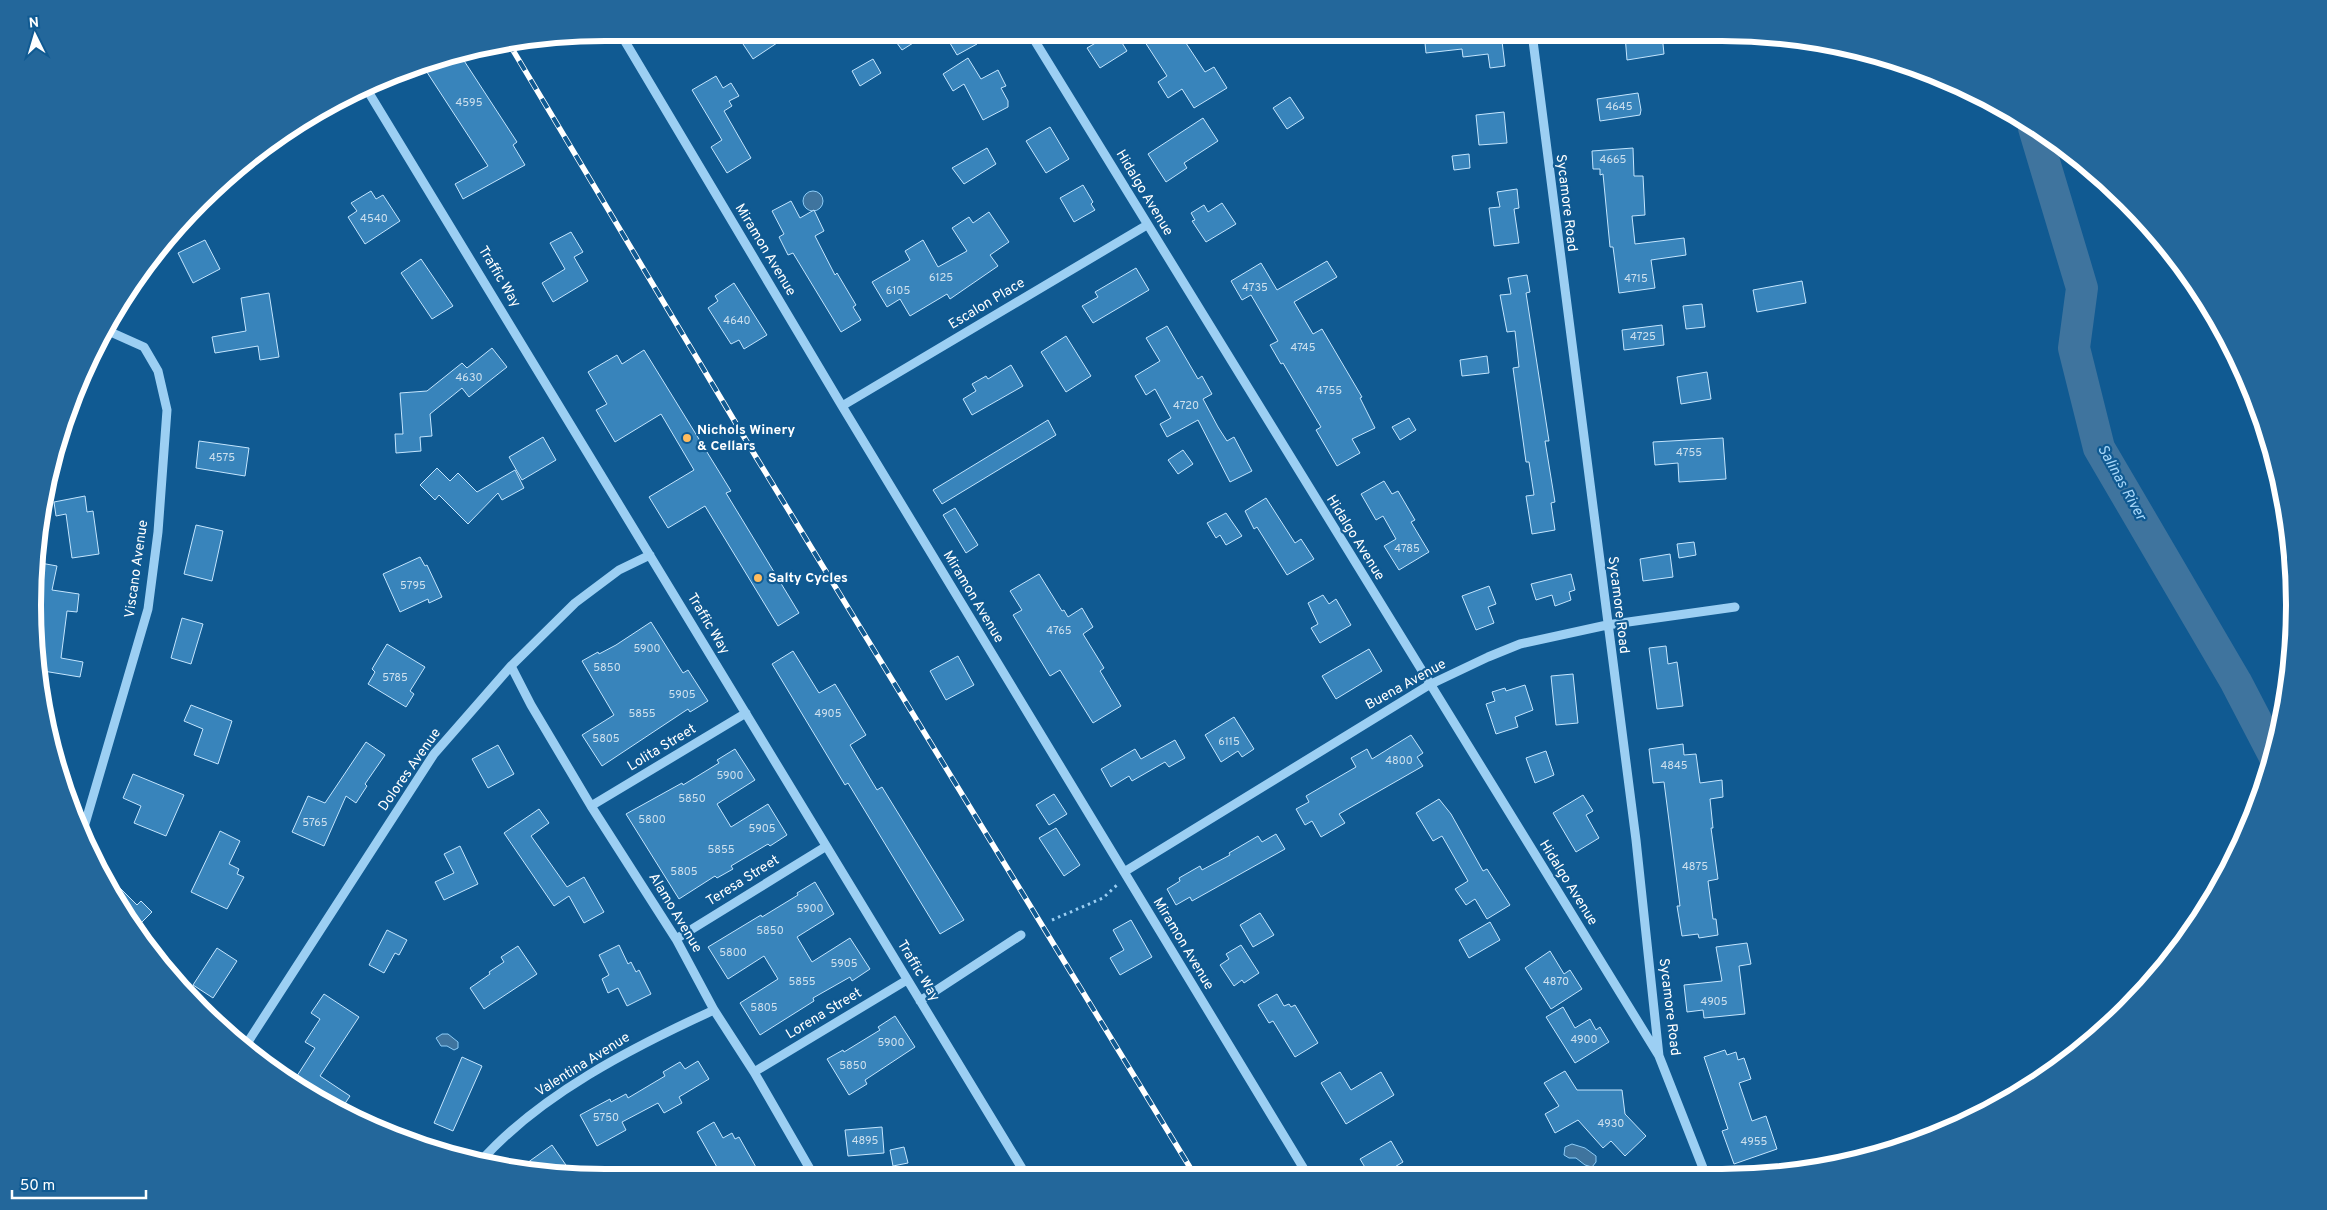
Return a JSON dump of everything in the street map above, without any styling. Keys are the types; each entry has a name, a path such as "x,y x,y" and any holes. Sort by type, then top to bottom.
{"street":[{"name":"Miramon Avenue","path":"625,41 842,406 1305,1169"},
{"name":"Hidalgo Avenue","path":"1035,41 1429,685 1659,1056"},
{"name":"Sycamore Road","path":"1533,41 1636,840 1659,1056 1703,1169"},
{"name":"Traffic Way","path":"369,93 746,713 825,847 1022,1169"},
{"name":"Escalon Place","path":"842,406 1147,225"},
{"name":"Viscano Avenue","path":"85,823 148,609 158,532 168,410 158,372 144,347 112,333"},
{"name":"Dolores Avenue","path":"248,1041 434,754 511,666 575,604 619,570 650,555"},
{"name":"Buena Avenue","path":"1126,875 1429,685 1488,657 1520,644 1607,625 1735,607"},
{"name":"Alamo Avenue","path":"511,666 531,705 591,806 676,939 714,1010 754,1072 810,1169"},
{"name":"Lolita Street","path":"591,806 746,713"},
{"name":"Teresa Street","path":"676,939 825,847"},
{"path":"920,1001 1021,935"},
{"name":"Lorena Street","path":"754,1072 907,980"},
{"name":"Valentina Avenue","path":"486,1156 500,1140 542,1106 658,1035 714,1010"}],"path":[{"path":"1052,920 1103,898 1126,875"}],"water":[{"path":"813,191 820,194 823,201 820,208 813,211 806,208 803,201 806,194"},
{"path":"442,1034 448,1034 458,1042 458,1048 454,1050 447,1046 441,1046 436,1038"},
{"path":"1572,1144 1585,1148 1596,1156 1596,1162 1592,1167 1585,1165 1576,1158 1569,1158 1564,1155 1565,1147"}],"building":[{"path":"741,41 780,41 753,59"},
{"path":"895,41 916,41 902,50"},
{"path":"949,41 975,41 977,44 957,55"},
{"path":"1099,41 1121,41 1127,51 1100,68 1087,48"},
{"path":"1144,41 1185,41 1205,72 1214,67 1227,88 1194,108 1182,89 1168,98 1158,82 1167,76"},
{"path":"1425,41 1502,41 1505,66 1490,68 1488,54 1463,57 1462,49 1426,53"},
{"path":"1625,41 1663,41 1664,54 1627,60"},
{"path":"968,58 981,79 998,70 1006,86 1001,88 1008,101 1008,107 983,120 964,84 953,91 943,74"},
{"path":"463,59 517,142 513,145 525,165 463,199 455,184 488,166 426,70"},
{"path":"873,59 881,73 860,86 852,71"},
{"path":"716,76 723,88 731,83 739,96 729,101 732,106 724,111 751,158 727,173 711,147 722,140 692,90"},
{"path":"1638,93 1640,115 1600,121 1597,99"},
{"path":"1290,97 1304,118 1287,129 1273,108"},
{"path":"1504,112 1507,143 1479,145 1476,115"},
{"path":"1203,118 1218,141 1184,163 1187,168 1166,182 1148,154"},
{"path":"1050,127 1069,159 1046,173 1026,141"},
{"path":"987,148 996,164 964,184 952,168"},
{"path":"1633,148 1634,176 1643,176 1645,215 1632,216 1635,244 1684,238 1686,255 1651,260 1655,288 1619,293 1613,247 1610,247 1603,174 1600,175 1600,169 1593,169 1592,151"},
{"path":"1469,154 1470,168 1454,170 1452,156"},
{"path":"1083,185 1093,202 1091,204 1095,210 1074,222 1060,198"},
{"path":"1517,189 1519,208 1514,209 1519,243 1494,246 1489,208 1500,207 1497,192"},
{"path":"371,191 376,199 383,195 400,221 365,244 348,217 357,211 351,203"},
{"path":"791,201 800,218 814,210 824,231 815,236 835,275 837,273 856,305 853,307 861,320 841,332 793,253 788,255 779,237 784,234 772,211"},
{"path":"1222,203 1236,224 1206,242 1192,221 1195,220 1191,213 1204,205 1208,212"},
{"path":"989,212 1009,242 990,255 998,266 950,299 947,294 910,316 900,299 887,307 872,282 910,260 905,251 923,240 938,267 967,251 952,228 969,217 973,223"},
{"path":"571,232 583,252 574,257 588,281 553,302 542,283 565,269 550,243"},
{"path":"205,240 220,269 193,283 178,253"},
{"path":"421,259 453,306 432,319 401,273"},
{"path":"1327,261 1337,277 1294,302 1313,334 1322,329 1362,397 1360,398 1375,428 1352,439 1360,453 1337,466 1316,430 1321,427 1283,363 1281,364 1270,345 1278,341 1251,295 1242,300 1231,281 1261,263 1277,290"},
{"path":"1136,268 1149,290 1093,323 1082,306 1098,297 1095,292"},
{"path":"1527,275 1530,292 1526,293 1549,441 1545,441 1555,502 1551,503 1555,530 1532,534 1526,496 1534,495 1529,462 1526,462 1513,368 1519,367 1515,331 1507,332 1500,295 1511,294 1508,278"},
{"path":"1802,281 1806,303 1757,312 1753,290"},
{"path":"734,283 767,335 744,349 739,340 731,344 708,308 718,301 715,296"},
{"path":"269,293 279,357 260,360 258,346 215,353 212,337 246,331 241,298"},
{"path":"1702,304 1705,327 1686,329 1683,306"},
{"path":"1662,325 1664,345 1624,350 1622,330"},
{"path":"1167,326 1198,379 1202,376 1212,394 1203,399 1218,427 1227,441 1234,437 1252,471 1230,482 1198,420 1167,437 1160,424 1171,418 1155,389 1146,395 1135,376 1160,361 1146,338"},
{"path":"1066,336 1091,376 1066,392 1041,352"},
{"path":"492,348 507,367 469,397 462,388 430,414 432,436 420,437 421,451 396,453 395,434 403,434 400,393 427,391 462,363 467,368"},
{"name":"Nichols Winery & Cellars","path":"644,350 731,491 726,493 799,613 778,626 705,506 668,528 649,497 694,470 661,414 615,442 596,410 607,404 588,372 617,355 622,364"},
{"path":"1487,356 1489,373 1462,376 1460,360"},
{"path":"1011,365 1023,386 972,415 963,399 976,391 972,384 986,376 988,379"},
{"path":"1707,372 1711,399 1681,404 1677,377"},
{"path":"1409,418 1416,430 1400,440 1392,427"},
{"path":"1048,420 1056,435 942,504 933,490"},
{"path":"543,437 556,460 522,480 509,457"},
{"path":"1723,438 1726,479 1679,482 1678,463 1655,465 1653,442"},
{"path":"199,441 249,448 245,476 196,468"},
{"path":"1183,450 1193,464 1178,474 1168,460"},
{"path":"437,468 450,481 458,473 477,492 515,470 524,488 502,500 498,493 468,524 439,495 435,500 420,485"},
{"path":"1384,481 1392,494 1398,491 1415,520 1411,522 1429,552 1399,570 1384,546 1396,539 1383,516 1376,520 1361,494"},
{"path":"85,496 87,512 93,511 99,554 72,558 66,514 56,516 54,502"},
{"path":"1266,498 1295,543 1301,539 1314,559 1287,575 1257,527 1254,529 1245,511"},
{"path":"955,508 978,545 966,553 943,515"},
{"path":"1226,513 1242,536 1226,545 1220,535 1216,538 1207,523"},
{"path":"196,525 223,531 212,581 184,574"},
{"path":"1694,542 1696,555 1679,558 1677,544"},
{"path":"1670,554 1673,577 1643,581 1640,559"},
{"path":"420,557 425,566 427,565 442,597 429,603 428,599 400,612 383,574"},
{"path":"43,563 57,566 52,590 79,594 77,612 67,611 61,658 83,662 80,677 45,671 41,605"},
{"path":"1039,574 1062,611 1064,610 1068,617 1082,608 1093,627 1083,634 1104,668 1100,671 1121,706 1093,723 1060,670 1050,676 1013,615 1022,610 1010,591"},
{"path":"1571,574 1575,590 1569,592 1571,600 1555,606 1552,595 1536,600 1531,584"},
{"path":"1489,586 1496,604 1488,607 1494,623 1476,630 1462,596"},
{"path":"1323,595 1329,604 1336,599 1351,625 1320,643 1311,628 1318,624 1308,603"},
{"path":"182,618 203,624 191,664 171,658"},
{"path":"651,622 683,673 688,670 708,701 690,712 688,709 602,766 582,735 614,715 582,661 616,645"},
{"path":"387,644 425,667 410,691 414,694 406,707 368,684 375,672 372,669"},
{"path":"1666,646 1668,664 1677,662 1683,706 1657,709 1649,648"},
{"path":"1369,649 1382,671 1336,699 1322,676"},
{"path":"793,651 819,693 835,684 866,735 850,745 877,790 882,787 964,920 940,934 848,783 845,785 772,664"},
{"path":"958,656 974,685 946,700 930,671"},
{"path":"1573,674 1578,723 1556,725 1551,676"},
{"path":"1525,685 1533,710 1515,717 1518,727 1496,734 1486,704 1495,701 1492,692 1505,688 1506,691"},
{"path":"191,705 232,721 218,764 194,755 203,729 184,721"},
{"path":"1234,717 1254,749 1242,757 1238,751 1221,762 1205,735"},
{"path":"1411,735 1423,753 1417,757 1423,766 1339,814 1345,823 1321,837 1312,821 1305,825 1296,809 1309,802 1306,796 1356,767 1351,758 1367,749 1372,759"},
{"path":"1175,740 1185,758 1169,767 1165,762 1132,781 1129,776 1111,787 1101,769 1135,749 1141,759"},
{"path":"366,742 385,755 365,784 367,786 356,803 346,796 324,846 292,832 308,796 325,803"},
{"path":"1683,744 1684,755 1696,754 1700,783 1722,780 1723,797 1710,799 1713,828 1711,828 1718,879 1708,881 1713,919 1716,919 1718,935 1699,938 1698,934 1682,936 1664,782 1653,783 1649,749"},
{"path":"498,745 514,774 488,788 472,759"},
{"path":"735,749 755,780 717,804 731,827 768,804 787,835 770,846 768,844 731,866 733,869 717,878 715,876 679,899 626,814 682,783 683,785 719,763 717,760"},
{"path":"1546,751 1554,775 1535,783 1526,758"},
{"path":"133,774 184,795 166,836 134,823 141,806 123,798"},
{"path":"1054,794 1067,814 1049,825 1036,805"},
{"path":"1583,795 1593,811 1586,815 1599,838 1576,852 1553,813"},
{"path":"1439,799 1451,814 1483,871 1487,869 1510,905 1487,919 1475,899 1466,905 1455,889 1468,881 1442,836 1433,841 1416,813"},
{"path":"539,809 549,823 531,836 567,887 584,877 604,912 584,923 569,896 554,906 504,833"},
{"path":"1056,828 1080,865 1064,876 1039,838"},
{"path":"220,831 240,841 229,864 239,869 237,874 244,877 227,909 191,892"},
{"path":"1276,834 1285,849 1192,901 1190,897 1176,905 1167,889 1180,881 1179,878 1200,866 1202,870 1230,855 1229,853 1258,836 1262,842"},
{"path":"460,846 478,884 444,900 435,882 454,873 444,854"},
{"path":"815,882 834,914 797,937 812,962 850,938 870,969 852,981 850,977 813,998 814,1001 760,1035 740,1003 778,979 764,956 728,979 708,947 761,915 762,917"},
{"path":"115,883 137,905 141,901 152,912 140,924"},
{"path":"1260,913 1274,935 1253,947 1240,925"},
{"path":"1131,920 1152,957 1120,975 1110,958 1124,950 1113,930"},
{"path":"1490,922 1500,940 1469,958 1459,940"},
{"path":"387,930 407,940 399,955 395,953 384,973 369,965"},
{"path":"1747,943 1751,964 1739,966 1745,1014 1704,1018 1703,1010 1687,1012 1684,985 1722,981 1716,947"},
{"path":"619,945 628,964 631,962 636,972 639,970 651,994 627,1006 618,988 608,993 602,979 609,975 599,955"},
{"path":"1241,945 1259,973 1244,983 1242,980 1234,986 1220,965 1229,959 1226,954"},
{"path":"518,946 537,974 484,1009 470,988 504,962 501,957"},
{"path":"217,948 237,961 213,998 193,985"},
{"path":"1550,951 1564,974 1570,970 1582,989 1551,1009 1525,968"},
{"path":"324,994 359,1017 320,1076 350,1096 344,1105 296,1077 315,1048 305,1042 320,1019 311,1013"},
{"path":"1277,994 1284,1006 1289,1004 1291,1007 1295,1005 1318,1043 1295,1057 1273,1021 1269,1023 1258,1005"},
{"path":"1563,1007 1575,1028 1590,1019 1596,1030 1600,1027 1609,1042 1575,1063 1546,1017"},
{"path":"895,1016 915,1047 865,1080 867,1084 849,1095 827,1059 843,1050 844,1052 880,1030 878,1027"},
{"path":"1725,1050 1727,1055 1736,1052 1738,1060 1744,1058 1751,1079 1739,1083 1752,1121 1766,1116 1777,1149 1734,1164 1722,1131 1728,1129 1704,1057"},
{"path":"462,1057 482,1066 453,1131 434,1123"},
{"path":"698,1061 709,1079 679,1097 682,1103 664,1113 658,1103 622,1122 626,1130 597,1146 580,1115 610,1099 611,1102 626,1094 628,1098 665,1076 663,1072 680,1062 685,1069"},
{"path":"1565,1071 1577,1090 1622,1090 1625,1114 1646,1136 1625,1156 1611,1141 1603,1148 1578,1120 1555,1133 1545,1114 1559,1106 1544,1083"},
{"path":"1340,1072 1351,1090 1381,1072 1394,1095 1346,1124 1321,1083"},
{"path":"714,1122 723,1138 732,1133 735,1139 739,1137 757,1169 718,1169 697,1132"},
{"path":"882,1127 884,1153 848,1156 845,1130"},
{"path":"1391,1141 1403,1162 1391,1169 1366,1169 1360,1159"},
{"path":"552,1145 568,1168 531,1164 527,1163"},
{"path":"904,1147 908,1163 893,1166 890,1150"}],"waterway":[{"name":"Salinas River","path":"2037,137 2082,288 2074,348 2099,448 2236,682 2268,744"}],"railway":[{"path":"512,49 756,457 1191,1169"}],"place":[{"name":"Nichols Winery & Cellars","path":"687,438"},
{"name":"Salty Cycles","path":"758,578"}]}
